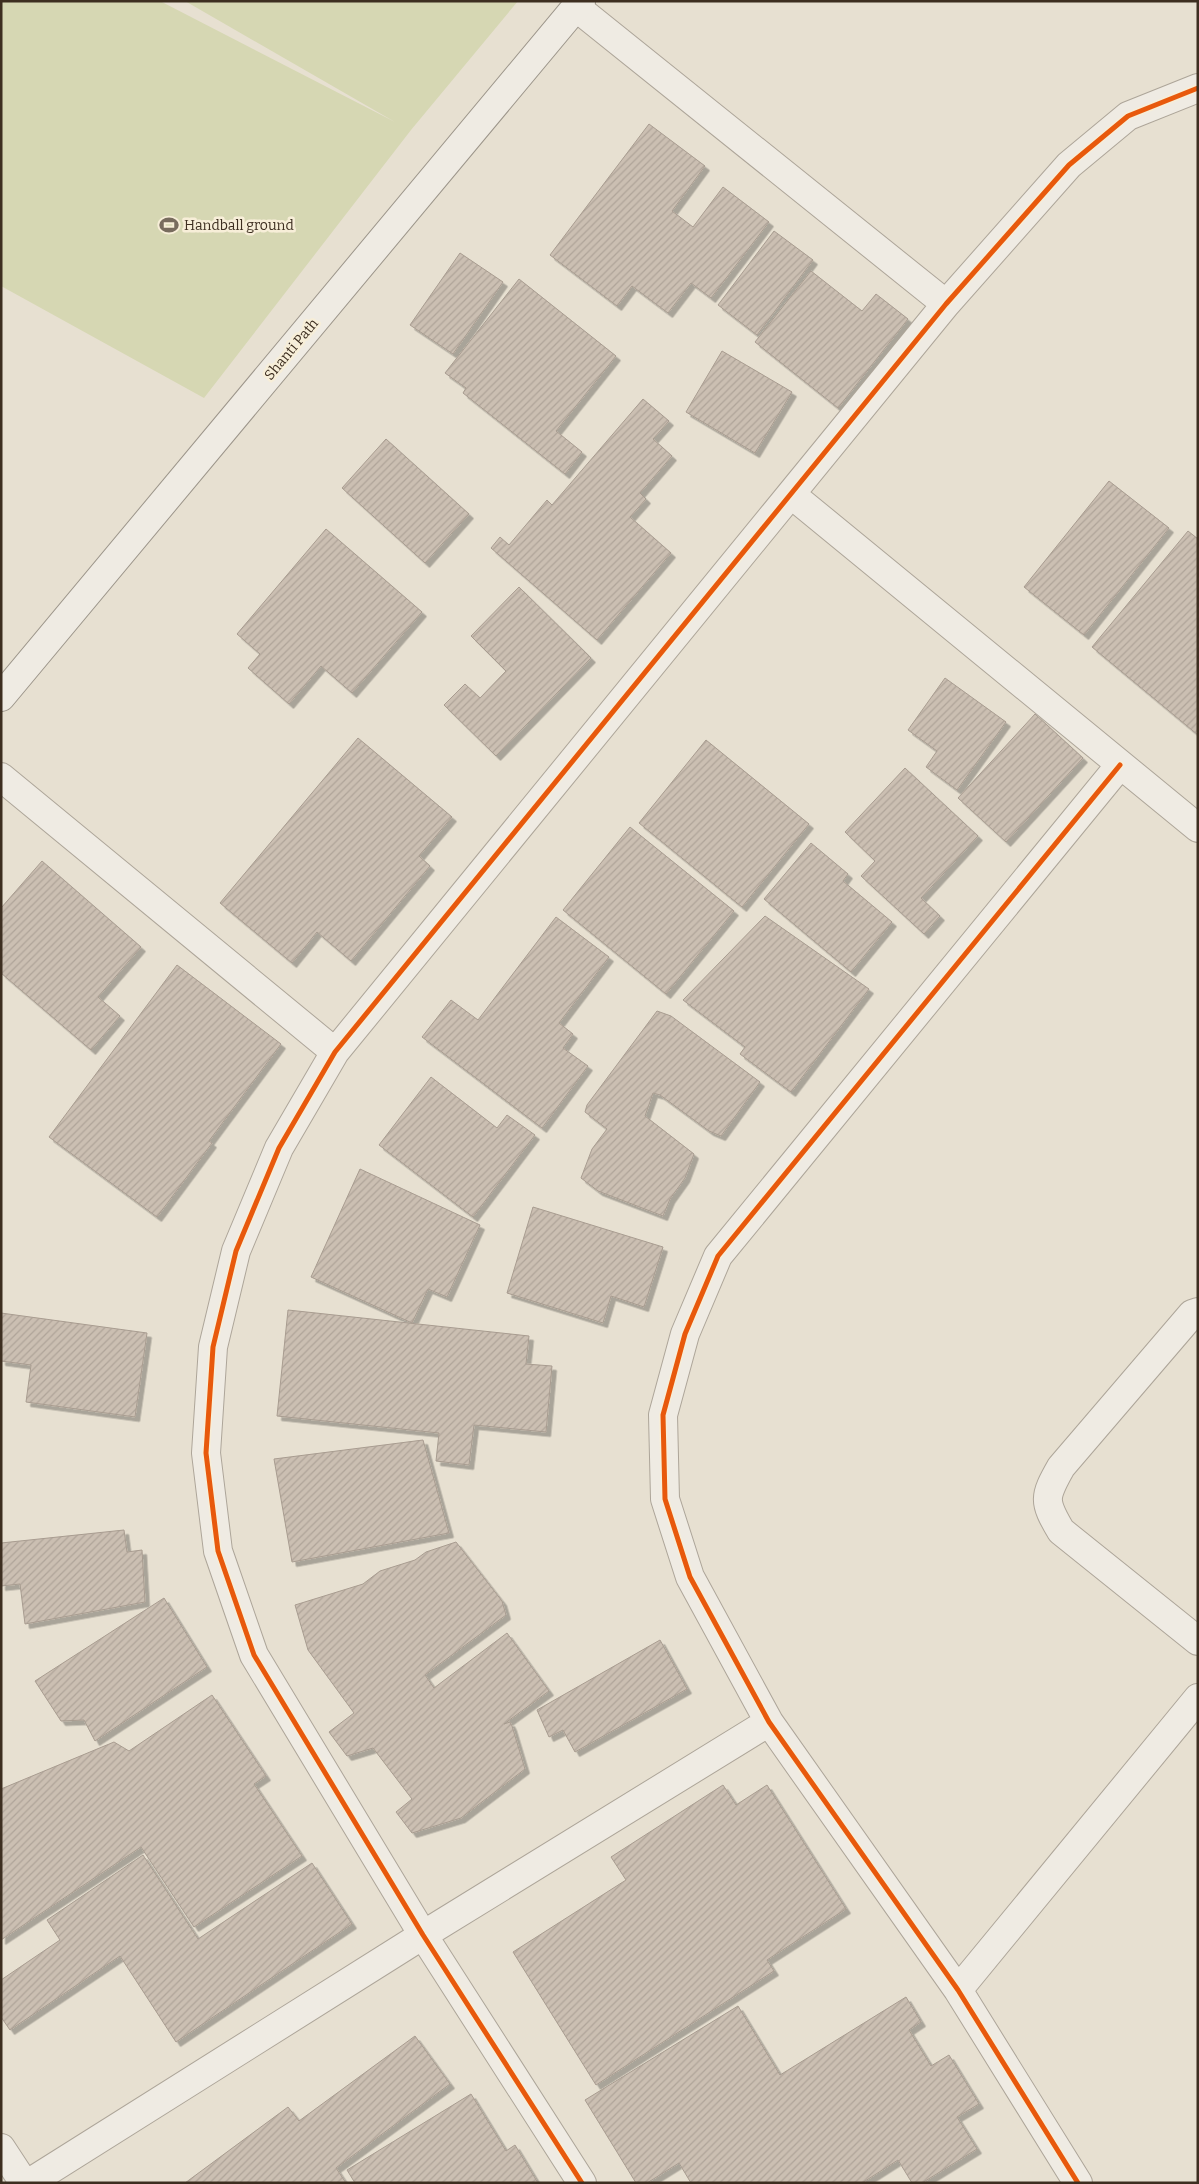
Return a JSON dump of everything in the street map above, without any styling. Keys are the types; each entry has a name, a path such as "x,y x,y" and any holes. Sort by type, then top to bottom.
{"street":[{"path":"579,4 946,304"},
{"name":"Shanti Path","path":"1,697 579,4"},
{"path":"582,2183 423,1934 254,1655 218,1551 206,1453 213,1347 236,1251 279,1148 335,1052 792,495 946,304 1069,165 1128,116 1198,88"},
{"path":"792,495 1198,828"},
{"path":"1078,2183 958,1990 769,1722 690,1577 665,1499 663,1415 685,1334 718,1256 1120,765"},
{"path":"1,777 335,1052"},
{"path":"1198,1312 1192,1314 1061,1467 1048,1490 1049,1510 1061,1531 1198,1641"},
{"path":"958,1990 1198,1698"},
{"path":"29,2183 423,1934 769,1722"},
{"path":"1,2148 24,2183"}],"green space":[{"name":"Handball ground","path":"1,1 160,1 395,122 185,1 518,1 411,130 204,398 1,286"}],"building":[{"path":"649,124 705,166 672,211 693,227 723,187 769,222 711,298 691,283 668,313 632,286 617,306 550,255"},
{"path":"774,231 813,260 757,335 718,305"},
{"path":"460,253 503,282 453,354 410,325"},
{"path":"811,271 862,311 876,294 908,319 838,408 755,342"},
{"path":"519,279 616,356 556,431 582,452 565,474 463,393 466,388 445,373"},
{"path":"722,351 792,392 755,453 686,412"},
{"path":"643,399 669,421 653,439 672,456 640,493 646,499 630,517 671,553 597,640 491,548 500,537 509,545 547,500 552,505"},
{"path":"386,439 469,514 425,563 342,488"},
{"path":"1109,481 1169,528 1084,635 1024,587"},
{"path":"326,529 422,612 352,693 321,666 289,704 248,668 260,654 237,634"},
{"path":"1188,531 1198,539 1198,735 1092,647"},
{"path":"519,587 591,658 496,756 444,705 465,684 480,698 506,671 471,636"},
{"path":"945,678 1006,722 957,790 926,767 937,751 908,730"},
{"path":"1035,714 1083,758 1006,842 958,798"},
{"path":"358,738 452,817 419,856 430,866 351,961 317,932 292,963 220,903"},
{"path":"706,740 809,824 742,907 639,823"},
{"path":"905,768 978,836 921,898 940,916 924,934 861,876 875,861 845,832"},
{"path":"630,827 734,911 666,994 563,910"},
{"path":"811,843 848,874 843,881 892,922 851,972 764,899"},
{"path":"42,861 141,947 98,997 120,1016 91,1050 1,973 1,908"},
{"path":"765,916 869,989 791,1092 740,1054 745,1047 683,1000"},
{"path":"556,917 609,957 559,1023 573,1034 563,1048 588,1066 542,1128 422,1037 451,1000 478,1020"},
{"path":"177,965 281,1044 209,1141 212,1143 157,1217 49,1137"},
{"path":"657,1011 671,1016 760,1082 721,1136 709,1131 660,1095 653,1093 645,1116 694,1154 685,1178 670,1199 663,1216 598,1191 581,1178 592,1149 607,1129 585,1112 587,1105"},
{"path":"431,1077 497,1128 507,1115 535,1135 473,1217 379,1145"},
{"path":"360,1169 480,1225 447,1297 428,1289 412,1323 311,1277"},
{"path":"533,1207 663,1247 644,1307 611,1296 603,1323 507,1293"},
{"path":"288,1310 529,1336 526,1364 552,1366 546,1432 474,1425 469,1465 436,1461 439,1433 277,1416"},
{"path":"1,1313 147,1333 135,1417 26,1402 31,1365 1,1361"},
{"path":"423,1440 449,1533 292,1562 274,1459"},
{"path":"124,1530 127,1552 142,1550 145,1602 25,1624 20,1584 1,1586 1,1543"},
{"path":"456,1542 502,1601 506,1615 425,1675 434,1688 507,1633 549,1691 504,1724 510,1722 512,1726 525,1769 461,1818 412,1833 396,1812 412,1799 373,1748 347,1756 329,1732 354,1713 308,1650 295,1605 363,1584 380,1571 415,1560 426,1552"},
{"path":"164,1598 207,1667 95,1741 84,1720 61,1721 35,1681"},
{"path":"660,1640 687,1689 575,1752 563,1730 549,1737 537,1710"},
{"path":"212,1695 266,1776 254,1784 302,1856 194,1927 141,1847 1,1940 1,1789 114,1742 129,1751"},
{"path":"723,1785 736,1805 767,1785 846,1909 767,1960 774,1971 596,2085 513,1952 626,1880 611,1857"},
{"path":"143,1855 198,1939 312,1863 352,1924 176,2042 120,1956 10,2030 1,2017 1,1980 60,1940 47,1920"},
{"path":"906,1997 921,2022 909,2030 931,2066 949,2055 979,2104 957,2117 977,2149 922,2183 912,2183 898,2160 862,2183 691,2183 679,2163 647,2183 636,2183 585,2100 738,2006 780,2075"},
{"path":"415,2036 450,2084 336,2168 346,2183 185,2183 288,2107 299,2121"},
{"path":"471,2094 506,2151 515,2145 538,2183 355,2183 347,2170"}],"cycle path":[{"path":"582,2183 423,1935 254,1655 218,1551 206,1453 213,1347 236,1251 279,1148 335,1052 946,304 1069,165 1128,116 1198,88"},
{"path":"1078,2183 958,1990 769,1722 690,1577 665,1499 663,1415 685,1334 718,1256 1120,765"}],"place":[{"name":"Handball ground","path":"169,225"}]}
